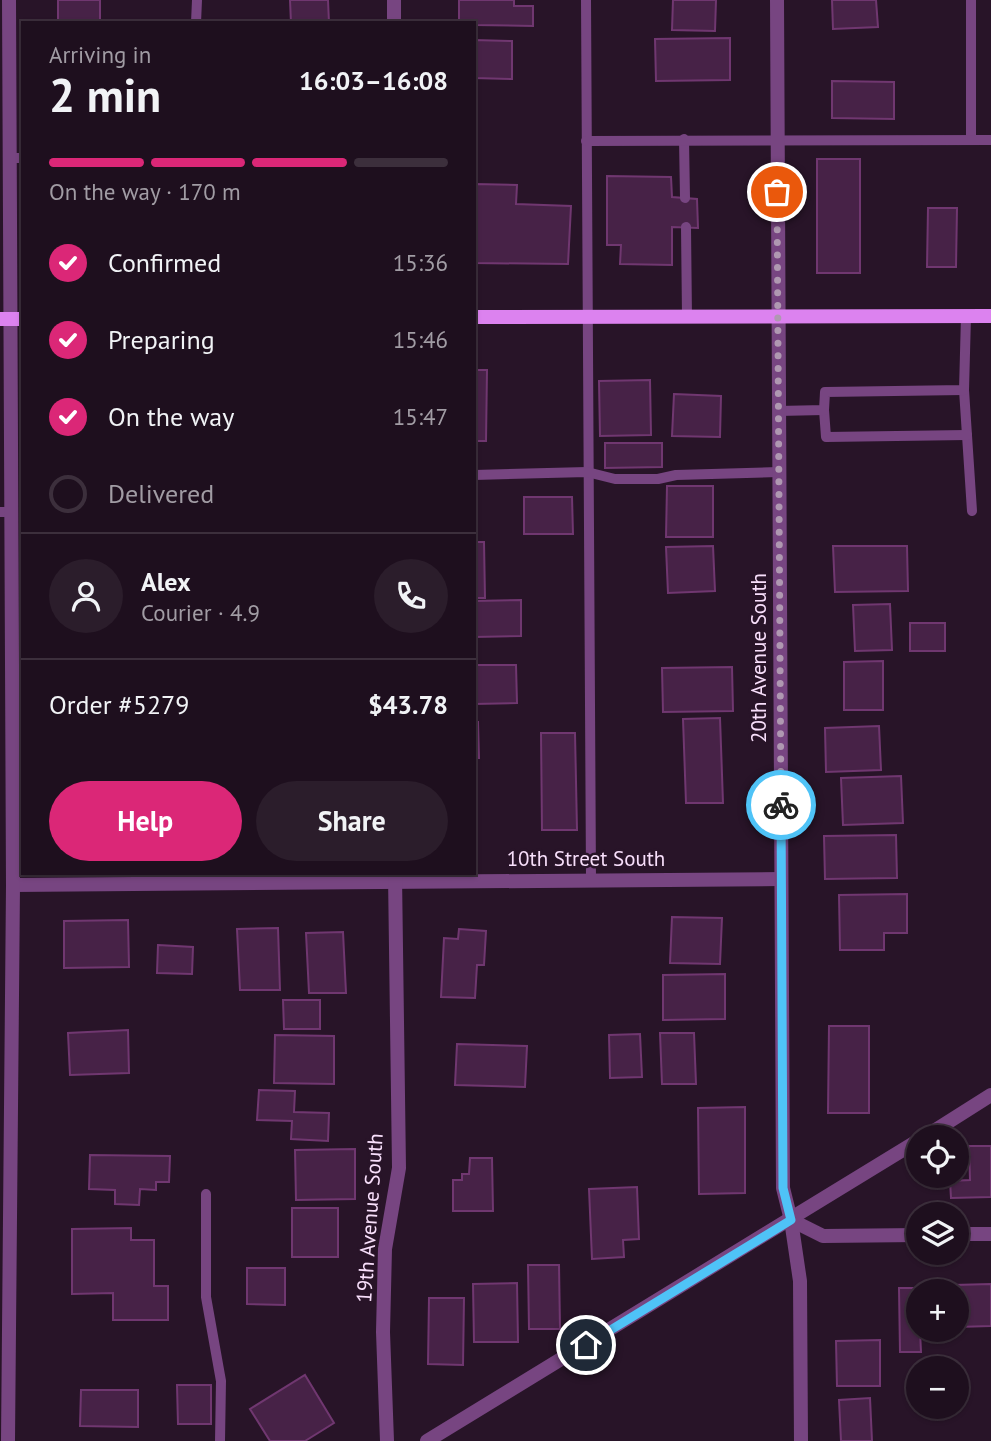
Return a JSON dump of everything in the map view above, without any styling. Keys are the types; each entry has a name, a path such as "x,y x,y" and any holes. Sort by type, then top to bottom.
{"main road":[{"path":"476,317 991,316"}],"street":[{"path":"8,1441 6,1079 13,886 6,782 5,413 11,319 5,181 16,158 9,0"},
{"path":"394,0 394,21"},
{"name":"20th Avenue South","path":"777,0 783,1188 791,1220 800,1281 801,1441"},
{"name":"19th Avenue South","path":"387,1441 383,1332 385,1249 399,1168 395,877"},
{"name":"10th Street South","path":"13,886 209,878 781,879"},
{"path":"943,1125 991,1095"},
{"path":"427,1441 906,1148"},
{"path":"791,1220 823,1236 906,1235"},
{"path":"969,1234 991,1234"}],"lane":[{"path":"197,0 197,21"},
{"path":"586,0 591,880"},
{"path":"971,0 971,140"},
{"path":"684,139 685,198"},
{"path":"586,141 991,140"},
{"path":"686,227 687,317"},
{"path":"966,316 964,390 972,511"},
{"path":"964,390 825,392 824,410 826,437 967,435"},
{"path":"778,411 824,410"},
{"path":"476,475 587,472 615,479 778,472"},
{"path":"206,1194 206,1297 221,1381 220,1441"}],"building":[{"path":"58,0 100,0 100,21 58,21"},
{"path":"290,0 328,0 329,21 291,21"},
{"path":"459,0 514,0 514,6 533,6 533,26 476,25 476,21 459,21"},
{"path":"673,0 716,0 715,31 672,30"},
{"path":"832,0 876,0 878,27 833,29"},
{"path":"730,38 730,80 656,81 655,39"},
{"path":"476,40 512,41 512,79 476,78"},
{"path":"832,81 894,82 894,119 832,118"},
{"path":"817,159 860,159 860,273 817,273"},
{"path":"607,176 671,177 672,197 697,199 698,228 672,227 672,265 620,264 621,245 607,245"},
{"path":"476,184 517,185 516,204 571,206 568,264 476,263"},
{"path":"928,208 957,208 956,267 927,267"},
{"path":"476,370 487,370 486,441 476,441"},
{"path":"650,380 651,435 600,436 599,381"},
{"path":"674,394 721,396 720,437 672,436"},
{"path":"605,443 662,443 662,467 605,468"},
{"path":"667,486 713,486 713,537 666,537"},
{"path":"524,497 572,497 573,534 524,534"},
{"path":"476,542 484,542 485,598 476,598"},
{"path":"713,546 715,591 668,593 666,547"},
{"path":"833,546 907,546 908,591 835,592"},
{"path":"521,600 521,636 476,637 476,601"},
{"path":"890,604 892,650 855,651 853,605"},
{"path":"910,623 945,623 945,651 910,651"},
{"path":"883,661 883,710 844,710 844,662"},
{"path":"476,665 516,665 517,703 476,704"},
{"path":"732,667 733,711 663,712 662,668"},
{"path":"720,718 723,803 686,803 683,719"},
{"path":"476,722 478,722 479,758 476,758"},
{"path":"879,726 881,770 826,772 825,728"},
{"path":"541,733 575,733 577,830 542,830"},
{"path":"901,776 903,823 843,825 841,778"},
{"path":"896,835 897,878 825,879 824,836"},
{"path":"907,894 907,933 884,933 884,950 840,950 839,895"},
{"path":"672,917 722,918 720,964 670,963"},
{"path":"128,920 129,967 64,968 64,921"},
{"path":"278,928 280,990 240,990 237,929"},
{"path":"459,929 486,931 484,965 477,965 475,998 441,997 444,938 458,939"},
{"path":"343,932 346,993 309,993 306,933"},
{"path":"158,945 193,947 192,974 157,973"},
{"path":"725,974 725,1019 663,1020 663,975"},
{"path":"283,1000 320,1000 320,1029 284,1029"},
{"path":"829,1026 869,1026 869,1113 828,1113"},
{"path":"128,1030 129,1073 70,1075 68,1033"},
{"path":"660,1033 694,1033 696,1084 662,1084"},
{"path":"640,1034 642,1077 610,1078 609,1035"},
{"path":"275,1035 334,1036 334,1084 274,1083"},
{"path":"457,1044 527,1046 525,1087 455,1085"},
{"path":"259,1090 295,1091 294,1112 329,1113 328,1141 291,1139 292,1121 257,1120"},
{"path":"745,1107 745,1193 699,1194 698,1108"},
{"path":"969,1146 991,1146 991,1197 951,1198 950,1188 969,1188"},
{"path":"355,1149 355,1199 296,1200 295,1150"},
{"path":"90,1155 170,1156 169,1182 156,1182 156,1190 140,1189 139,1205 115,1204 115,1190 89,1189"},
{"path":"470,1158 492,1158 493,1211 453,1211 453,1180 462,1180 462,1174 469,1174"},
{"path":"637,1187 639,1239 623,1240 624,1257 592,1259 589,1189"},
{"path":"292,1208 338,1208 338,1257 292,1257"},
{"path":"131,1228 131,1240 154,1240 154,1286 168,1286 168,1320 113,1320 113,1293 72,1294 72,1229"},
{"path":"528,1265 559,1265 560,1329 529,1329"},
{"path":"247,1268 285,1268 285,1305 247,1304"},
{"path":"517,1283 518,1342 474,1342 473,1284"},
{"path":"991,1284 991,1326 969,1327 969,1285"},
{"path":"899,1288 906,1288 906,1342 921,1342 921,1352 900,1352"},
{"path":"429,1298 464,1298 463,1365 428,1364"},
{"path":"880,1340 880,1386 837,1386 836,1341"},
{"path":"305,1375 334,1423 305,1441 270,1441 250,1409"},
{"path":"177,1385 211,1385 211,1424 178,1424"},
{"path":"81,1390 138,1390 138,1427 80,1426"},
{"path":"870,1398 872,1441 841,1441 839,1400"}],"way so far":[{"path":"777,192 781,805"}],"route":[{"path":"586,1345 791,1220 783,1188 781,805"}]}
